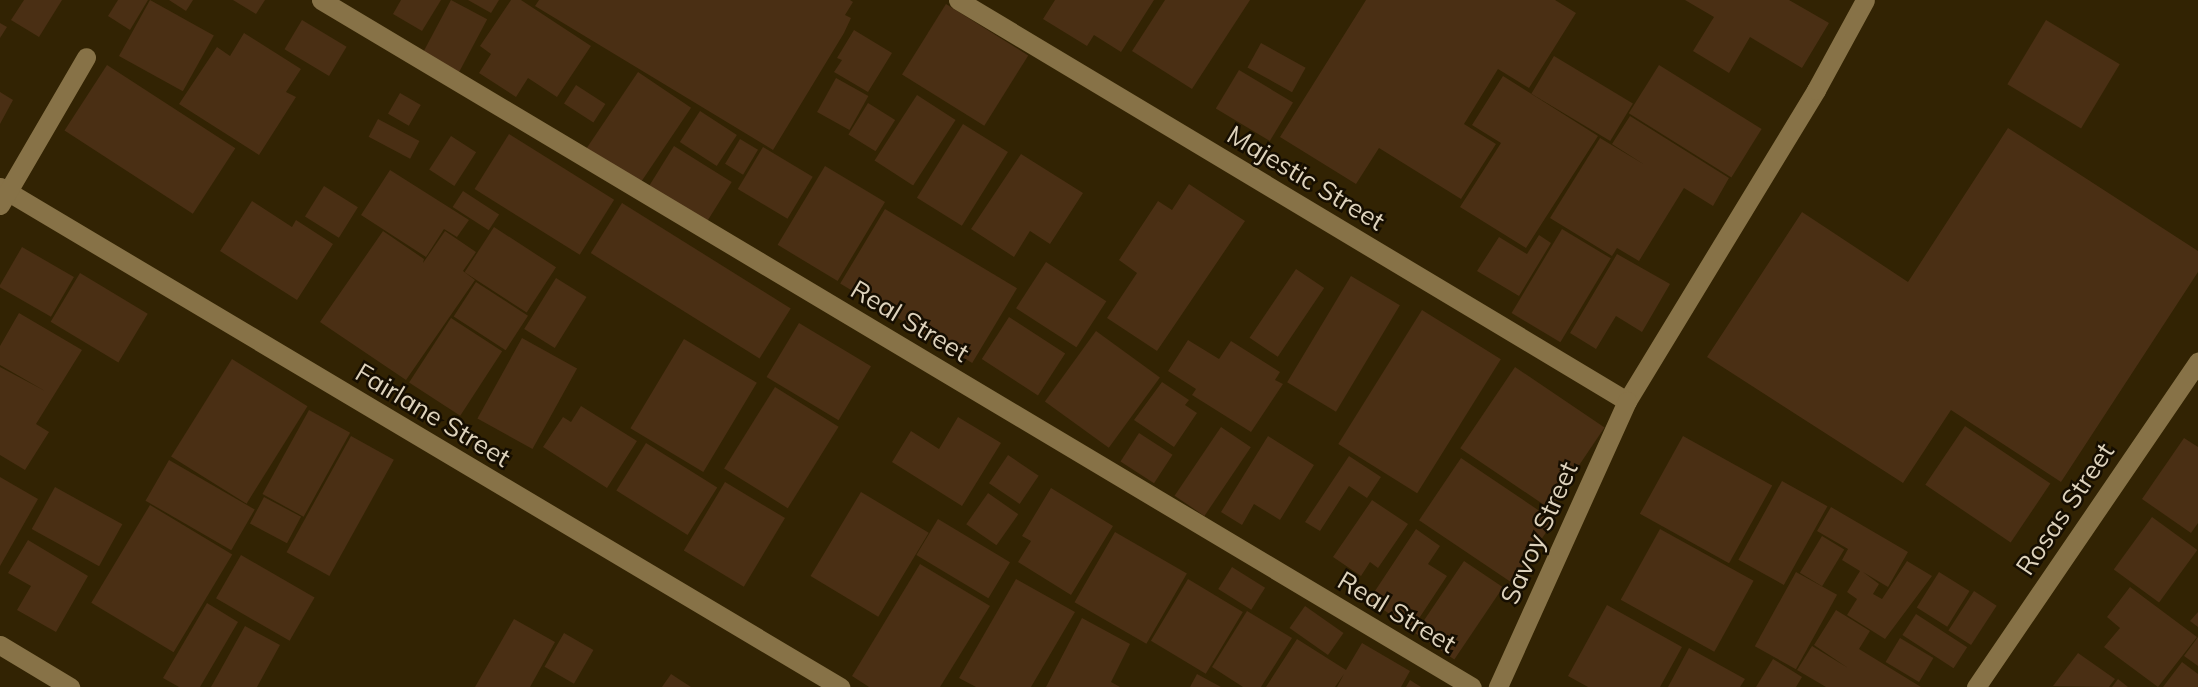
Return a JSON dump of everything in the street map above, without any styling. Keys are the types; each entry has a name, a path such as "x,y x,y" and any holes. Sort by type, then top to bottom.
{"street":[{"name":"Real Street","path":"321,0 1472,687"},
{"name":"Majestic Street","path":"958,0 1627,401"},
{"name":"Savoy Street","path":"1498,687 1627,401 1865,0"},
{"path":"3,194 86,57"},
{"name":"Fairlane Street","path":"3,194 840,687"},
{"name":"Rosas Street","path":"1976,687 2198,360"},
{"path":"0,645 70,687"}],"building":[{"path":"24,0 62,0 39,37 11,20"},
{"path":"118,0 148,0 130,30 108,16"},
{"path":"150,0 214,35 183,91 119,56"},
{"path":"169,0 193,0 186,11"},
{"path":"233,0 265,0 256,14"},
{"path":"401,0 441,0 422,31 393,14"},
{"path":"451,0 487,19 459,73 422,54"},
{"path":"468,0 499,0 491,13"},
{"path":"511,0 521,0 591,46 557,97 528,78 516,97 479,73 491,54 480,46"},
{"path":"539,0 853,2 845,15 851,18 844,33 773,150 535,6"},
{"path":"1055,0 1154,0 1121,52 1094,35 1087,46 1043,19"},
{"path":"1165,0 1250,0 1192,89 1132,51"},
{"path":"1366,0 1555,0 1576,13 1529,88 1498,69 1464,124 1496,144 1461,199 1379,148 1356,184 1280,137"},
{"path":"1685,0 1789,0 1829,23 1802,68 1750,37 1729,73 1693,51 1714,17"},
{"path":"946,4 1028,55 984,126 902,74"},
{"path":"302,20 347,47 329,76 284,49"},
{"path":"2046,20 2120,64 2081,129 2007,84"},
{"path":"0,23 7,27 0,38"},
{"path":"854,30 892,53 868,92 834,72 842,60 837,58"},
{"path":"244,33 301,69 286,92 296,97 259,155 179,104 217,47 230,56"},
{"path":"1261,43 1306,68 1292,92 1247,67"},
{"path":"1554,56 1633,103 1610,141 1531,94"},
{"path":"107,65 235,148 193,214 65,130"},
{"path":"1659,65 1762,129 1731,177 1629,113"},
{"path":"1239,70 1293,102 1270,141 1216,109"},
{"path":"638,72 691,108 638,186 585,150"},
{"path":"1503,76 1598,136 1526,248 1460,207 1501,143 1472,125"},
{"path":"836,78 868,96 849,130 817,112"},
{"path":"576,85 605,104 593,123 564,103"},
{"path":"0,92 13,100 0,124"},
{"path":"400,93 421,105 409,126 388,114"},
{"path":"917,95 956,120 913,185 875,160"},
{"path":"868,103 895,120 876,151 848,134"},
{"path":"700,111 737,135 717,166 680,142"},
{"path":"1630,116 1729,178 1713,206 1684,188 1639,261 1617,248 1612,256 1550,218 1600,138 1645,165 1612,144"},
{"path":"378,119 419,141 410,159 369,137"},
{"path":"963,124 1008,152 962,226 917,198"},
{"path":"2008,128 2198,251 2198,272 2061,482 1951,410 1903,483 1707,357 1802,212 1908,282"},
{"path":"509,134 614,200 580,255 475,189"},
{"path":"451,136 476,152 454,186 429,170"},
{"path":"740,139 758,150 743,175 725,164"},
{"path":"674,146 732,182 705,224 648,188"},
{"path":"763,147 813,177 787,219 738,189"},
{"path":"1021,154 1083,193 1050,244 1030,231 1014,257 971,229"},
{"path":"825,166 885,202 838,281 778,245"},
{"path":"390,170 469,220 457,237 444,229 426,257 361,215"},
{"path":"1189,184 1245,221 1157,351 1107,318 1137,273 1119,260 1158,201 1172,210"},
{"path":"324,186 358,207 339,238 305,217"},
{"path":"463,191 499,214 489,230 453,207"},
{"path":"252,201 292,227 296,220 333,244 297,300 220,251"},
{"path":"622,203 791,308 759,358 591,253"},
{"path":"885,209 1017,288 972,363 840,284"},
{"path":"494,227 556,267 527,313 465,272"},
{"path":"1562,229 1611,258 1560,342 1512,313"},
{"path":"383,231 424,259 423,263 445,231 476,252 463,271 475,280 406,380 320,322"},
{"path":"1539,235 1551,243 1519,296 1477,271 1499,237 1527,254"},
{"path":"22,247 74,277 51,317 0,287"},
{"path":"1617,254 1670,284 1642,332 1616,316 1596,349 1570,333"},
{"path":"1046,262 1106,301 1076,347 1016,308"},
{"path":"1296,269 1324,288 1278,357 1250,338"},
{"path":"80,273 148,314 118,363 51,322"},
{"path":"1351,276 1400,305 1336,412 1287,382"},
{"path":"556,278 587,297 555,348 524,329"},
{"path":"476,282 528,316 506,350 454,316"},
{"path":"1422,310 1501,359 1417,493 1338,444"},
{"path":"19,313 82,350 36,424 49,432 25,470 0,455 0,367 45,391 0,365 0,346"},
{"path":"1009,317 1065,353 1038,395 982,359"},
{"path":"451,318 502,351 460,416 409,383"},
{"path":"799,323 871,366 839,420 767,377"},
{"path":"1096,331 1160,377 1109,448 1045,401"},
{"path":"522,338 577,369 532,449 477,418"},
{"path":"684,339 757,383 703,472 630,428"},
{"path":"1188,340 1219,359 1231,341 1280,372 1275,380 1283,384 1251,432 1192,395 1196,389 1168,371"},
{"path":"232,359 307,406 247,504 171,457"},
{"path":"1515,367 1605,427 1550,509 1460,448"},
{"path":"1162,382 1189,400 1185,405 1197,413 1174,447 1134,420"},
{"path":"775,387 839,427 788,508 724,468"},
{"path":"581,406 637,441 607,488 543,447 563,417 571,422"},
{"path":"309,410 350,433 304,517 262,494"},
{"path":"958,417 1001,443 962,506 892,462 911,431 939,449"},
{"path":"1965,426 2050,484 2011,542 1925,485"},
{"path":"1221,427 1251,447 1204,516 1175,496"},
{"path":"1139,433 1173,455 1154,483 1120,462"},
{"path":"351,436 394,460 329,576 287,552"},
{"path":"1268,436 1314,465 1280,520 1254,504 1242,525 1221,512"},
{"path":"1683,436 1772,485 1729,563 1640,514"},
{"path":"2184,438 2198,447 2198,523 2191,533 2142,499"},
{"path":"646,443 717,488 688,535 616,490"},
{"path":"1008,455 1039,476 1020,504 989,483"},
{"path":"1349,456 1381,477 1367,498 1349,486 1320,531 1305,522"},
{"path":"1461,458 1554,521 1512,583 1419,520"},
{"path":"169,460 255,510 231,550 146,501"},
{"path":"0,477 38,499 0,566"},
{"path":"1782,481 1827,506 1784,585 1738,560"},
{"path":"725,482 785,518 744,587 684,551"},
{"path":"55,487 122,524 99,566 32,529"},
{"path":"1051,488 1113,526 1071,595 1018,562 1031,541 1022,536"},
{"path":"861,492 929,533 878,617 811,576"},
{"path":"988,493 1018,514 997,545 966,524"},
{"path":"264,497 301,517 287,543 250,523"},
{"path":"1372,500 1408,524 1378,568 1370,562 1361,576 1333,557"},
{"path":"150,505 232,554 174,652 91,603"},
{"path":"1831,507 1908,552 1888,587 1863,572 1879,584 1873,594 1882,599 1907,561 1932,576 1885,639 1847,615 1857,599 1847,592 1860,571 1842,560 1848,549 1817,531"},
{"path":"2152,517 2197,550 2159,603 2114,570"},
{"path":"938,519 1010,562 988,598 916,555"},
{"path":"1416,529 1440,546 1428,564 1447,576 1412,629 1369,600"},
{"path":"1660,529 1754,581 1714,652 1621,600"},
{"path":"1115,532 1187,574 1146,644 1074,602"},
{"path":"1822,536 1844,549 1822,586 1800,573"},
{"path":"28,540 88,576 56,632 17,610 31,586 8,573"},
{"path":"241,555 315,598 290,641 216,598"},
{"path":"1464,561 1503,587 1454,659 1415,633"},
{"path":"920,564 990,606 940,687 869,687 852,676"},
{"path":"1232,567 1265,588 1251,610 1218,589"},
{"path":"1796,572 1837,595 1796,669 1755,646"},
{"path":"1939,572 1970,591 1947,627 1917,608"},
{"path":"1016,579 1075,612 1031,687 976,687 959,678"},
{"path":"1188,579 1243,612 1206,674 1151,641"},
{"path":"2130,587 2197,637 2158,687 2104,647 2120,628 2107,617"},
{"path":"1974,591 1997,606 1971,645 1948,630"},
{"path":"207,603 238,622 200,687 179,687 163,678"},
{"path":"1607,605 1682,647 1660,687 1588,687 1568,676"},
{"path":"1305,606 1344,633 1328,655 1290,628"},
{"path":"1836,610 1870,631 1859,649 1921,687 1826,687 1797,670 1812,646 1848,668 1814,645"},
{"path":"1247,611 1292,638 1261,687 1243,687 1212,667"},
{"path":"2198,612 2198,627 2190,621"},
{"path":"1916,614 1967,647 1954,668 1902,635"},
{"path":"1082,618 1130,644 1111,682 1120,687 1046,687"},
{"path":"514,619 555,642 530,687 475,687"},
{"path":"245,626 280,645 257,687 211,687"},
{"path":"564,633 593,650 574,684 544,667"},
{"path":"2198,637 2198,666 2184,656"},
{"path":"1900,638 1933,658 1919,682 1886,662"},
{"path":"1297,639 1346,670 1362,643 1410,671 1401,687 1337,687 1344,674 1335,687 1266,687"},
{"path":"1689,648 1745,679 1740,687 1668,687"},
{"path":"2078,653 2115,679 2109,687 2053,686"},
{"path":"1773,659 1802,677 1796,687 1756,687"},
{"path":"2182,662 2198,674 2198,687 2163,687"},
{"path":"671,674 691,687 662,687"},
{"path":"1197,674 1221,687 1190,687"},
{"path":"2118,679 2128,687 2112,687"},
{"path":"1410,680 1421,687 1406,687"}]}
